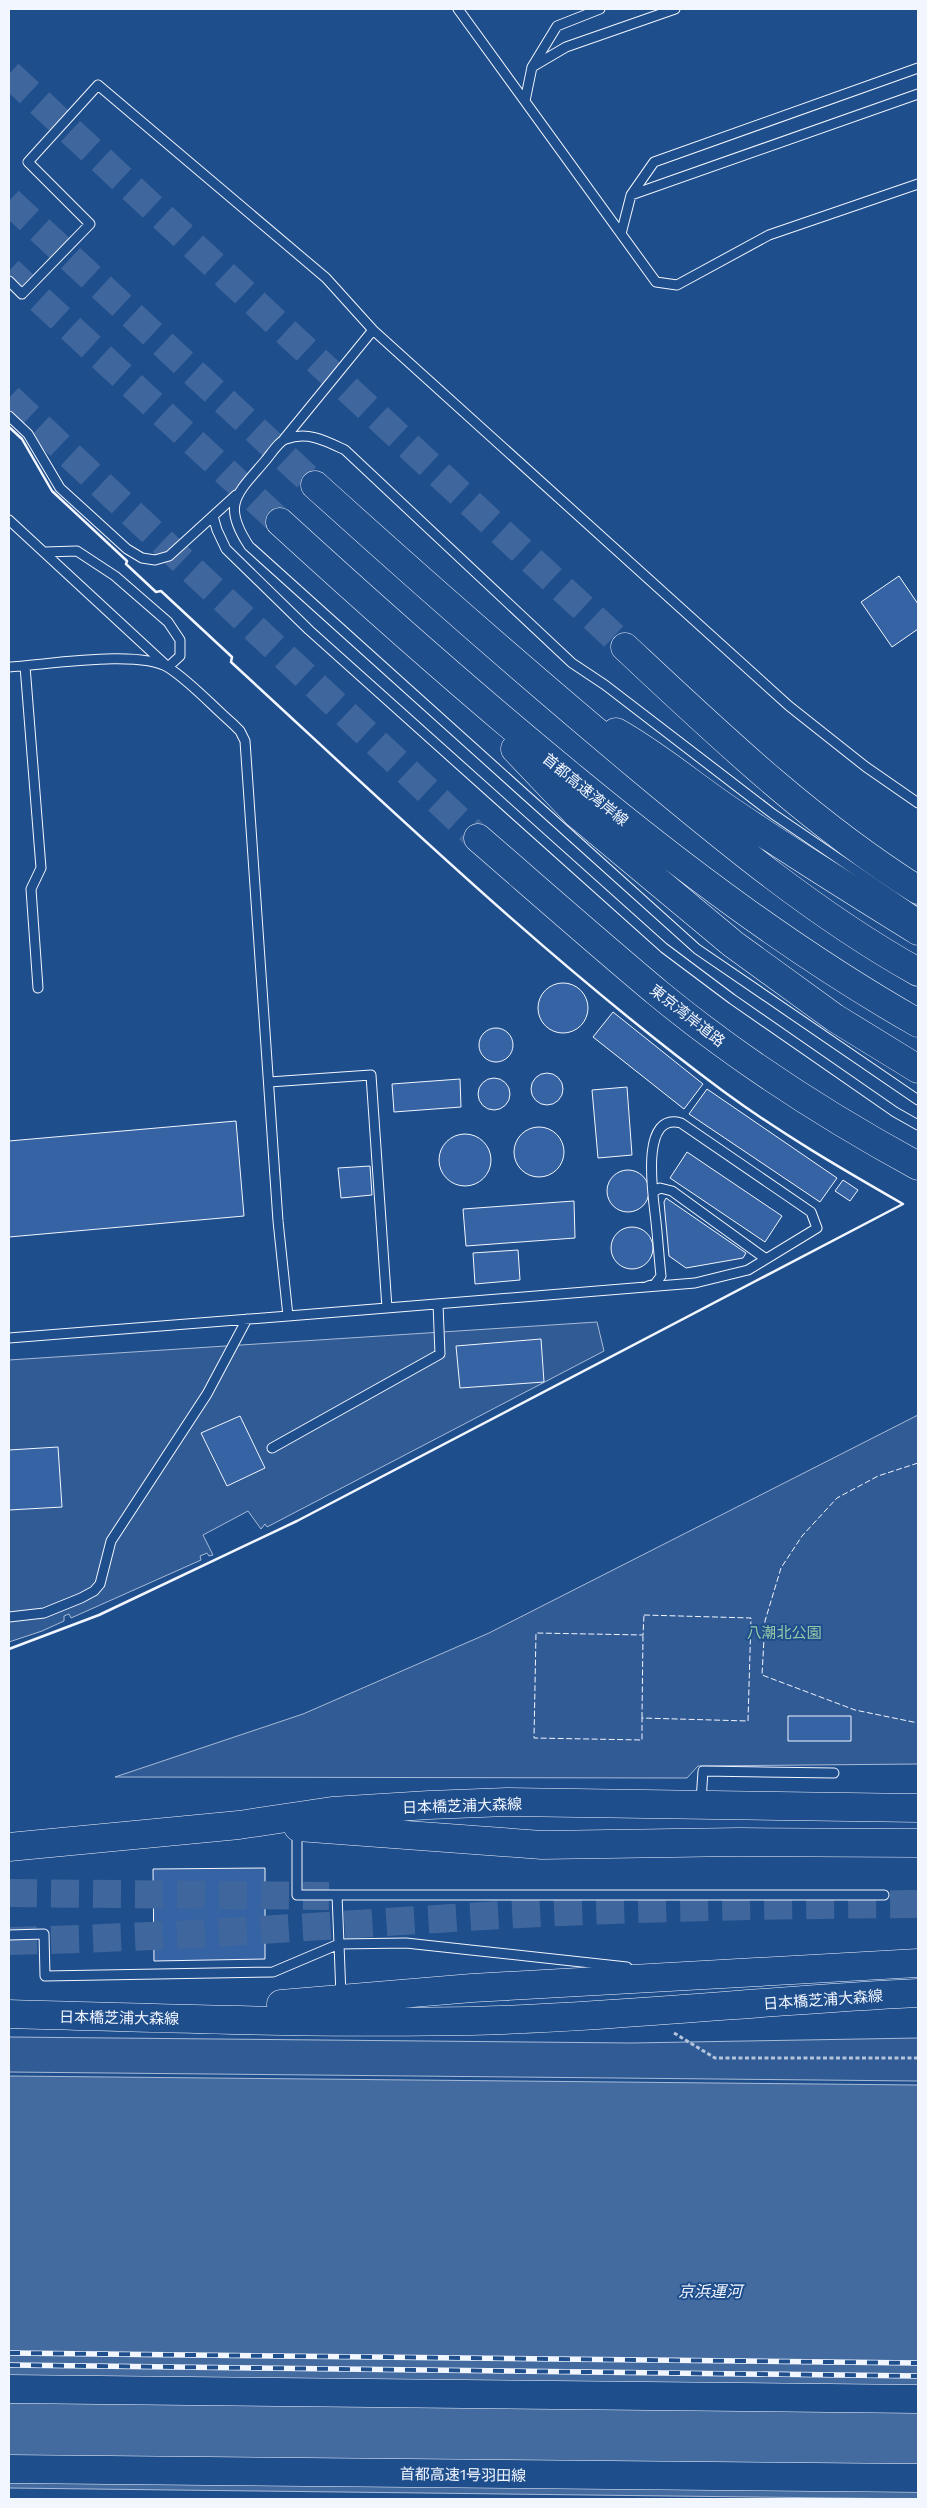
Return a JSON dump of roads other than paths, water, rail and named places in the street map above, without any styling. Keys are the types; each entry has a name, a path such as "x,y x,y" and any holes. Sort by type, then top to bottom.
{"main road":[{"path":"315,485 433,592 560,701 791,891 878,950 918,972"},
{"name":"首都高速湾岸線","path":"280,522 411,642 638,831 731,901 820,963 918,1023"},
{"path":"411,642 584,820 733,944 834,1018 918,1069"},
{"path":"625,647 740,754 808,812 859,851 918,890"},
{"path":"560,701 649,750 733,812 918,931"},
{"name":"東京湾岸道路","path":"478,838 660,995 738,1053 848,1125 918,1166"},
{"name":"日本橋芝浦大森線","path":"9,1847 239,1825 332,1811 429,1805 507,1802 918,1808"},
{"path":"239,1825 296,1827 542,1845 739,1842 918,1843"},
{"path":"77,2016 341,1999 472,1988 918,1964"},
{"name":"日本橋芝浦大森線","path":"9,2014 470,2020 604,2016 918,1992"},
{"path":"9,2389 918,2399"},
{"name":"首都高速1号羽田線","path":"9,2469 918,2478"}],"lane":[{"path":"458,9 656,282 677,285 769,235 918,184"},
{"path":"525,101 532,68 557,26 600,9"},
{"path":"532,68 566,48 675,9"},
{"path":"621,234 631,195 654,162 918,68"},
{"path":"9,281 22,294 90,224 28,162 98,85 326,278 374,330 789,706 866,768 918,803"},
{"path":"631,195 918,94"},
{"path":"9,416 28,434 60,488 127,549 142,558 155,560 169,556 236,495 374,330"},
{"path":"284,439 300,436 318,437 345,450 572,662 613,691 773,814 918,913"},
{"path":"236,495 234,508 237,528 249,546 697,949 918,1100"},
{"path":"213,516 226,549 309,630 664,948 740,1005 895,1112 918,1125"},
{"path":"9,520 168,667 233,724 240,731 245,741 288,1316"},
{"path":"45,552 77,551 115,576 168,622 180,640 180,656 168,667"},
{"path":"9,668 137,658 168,667"},
{"path":"26,666 41,868 31,889 38,988"},
{"path":"269,1082 371,1075 387,1308"},
{"path":"9,1338 695,1283 748,1270 766,1259 816,1228 810,1212 681,1123 674,1121 667,1123 661,1128 654,1140 650,1168 661,1276 654,1284 648,1286"},
{"path":"653,1192 660,1188 672,1191 766,1259"},
{"path":"272,1448 440,1354 438,1304"},
{"path":"9,1618 44,1613 81,1598 94,1591 100,1584 111,1541 207,1394 247,1319"},
{"path":"701,1806 703,1771 834,1773"},
{"path":"296,1827 297,1896 884,1895"},
{"path":"337,1895 341,1999"},
{"path":"9,1935 44,1934 46,1976 273,1972 339,1944 406,1943 633,1968"},
{"path":"643,1969 702,1976"}],"water":[{"name":"京浜運河","path":"9,2076 918,2085 918,2499 9,2488"}],"tunnel":[{"path":"9,74 625,647"},
{"path":"9,201 315,485"},
{"path":"9,271 280,522"},
{"path":"9,398 478,838"},
{"path":"9,1893 329,1896"},
{"path":"9,1941 175,1935 627,1909 918,1904"}],"railway":[{"path":"9,2353 918,2363"},
{"path":"9,2365 918,2376"}],"park label":[{"name":"八潮北公園","path":"784,1632"}]}
